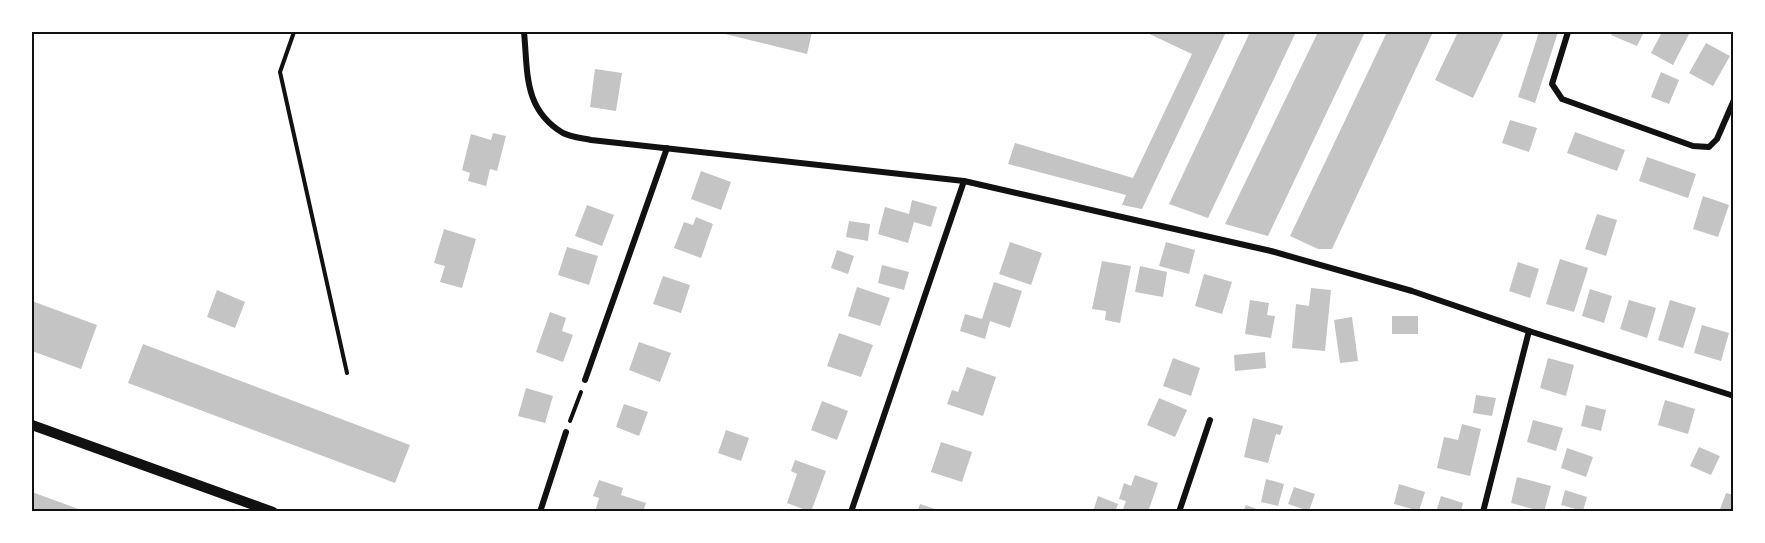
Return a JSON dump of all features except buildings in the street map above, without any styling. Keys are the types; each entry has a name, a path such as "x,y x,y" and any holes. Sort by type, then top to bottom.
{"street":[{"path":"524,32 530,91 534,105 548,121 565,134 582,138 964,181 1271,251 1412,291 1734,396"},
{"path":"1568,32 1552,84 1563,99 1693,146 1709,147 1717,139 1734,100"},
{"path":"585,380 667,148"},
{"path":"851,512 964,181"},
{"path":"1483,512 1529,331"},
{"path":"1179,512 1210,420"},
{"path":"32,425 273,512"},
{"path":"540,512 566,432"}],"path":[{"path":"294,32 280,72 347,373"},
{"path":"566,432 585,380"}]}
